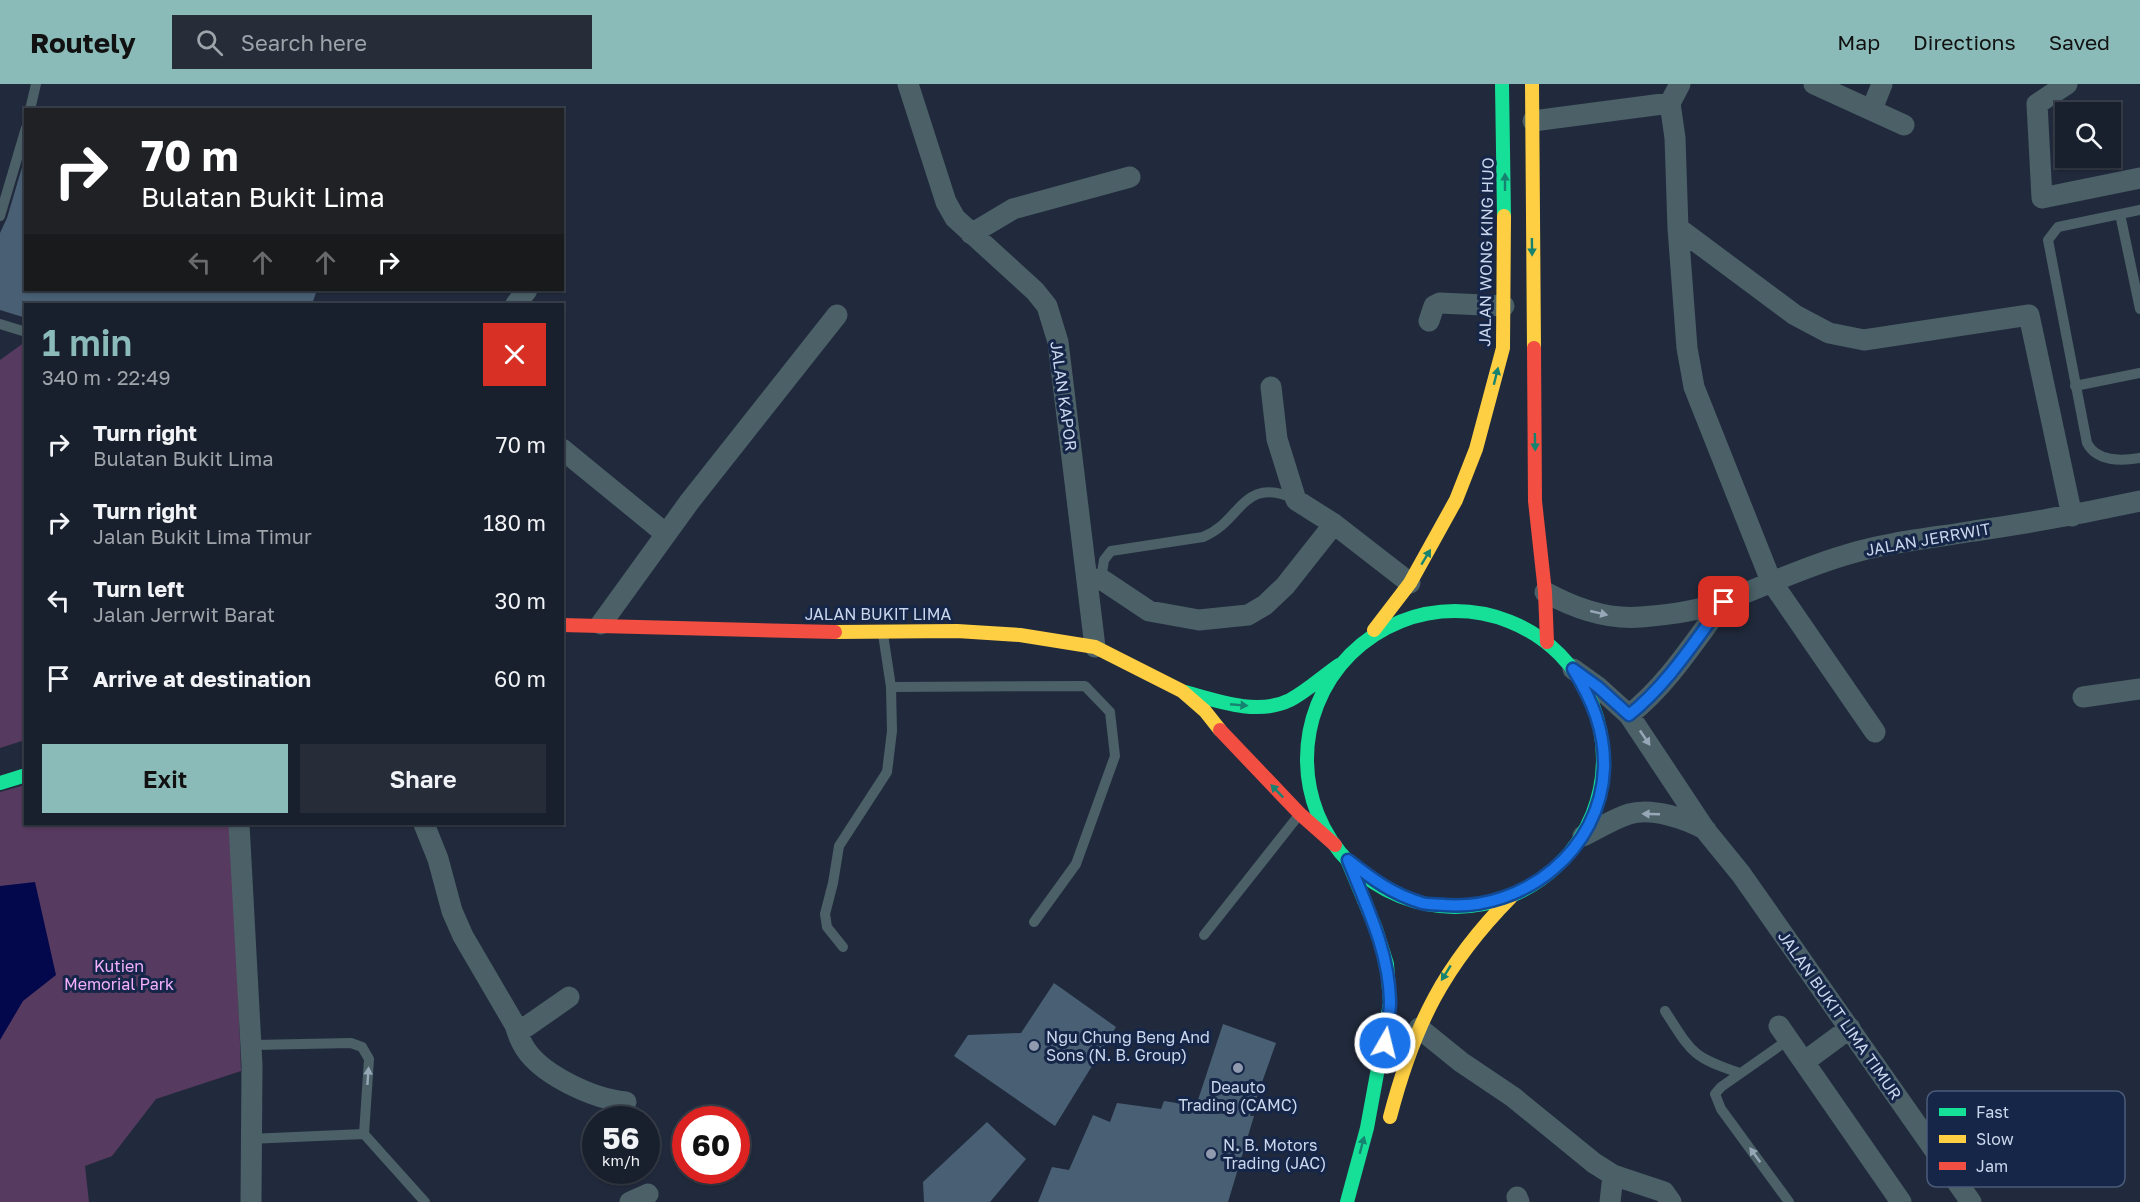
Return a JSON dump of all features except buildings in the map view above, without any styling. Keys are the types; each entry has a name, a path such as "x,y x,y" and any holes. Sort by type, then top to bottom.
{"main road":[{"name":"JALAN WONG KING HUO","path":"1367,638 1410,583 1436,541 1456,500 1476,449 1503,348 1505,166 1502,84"},
{"path":"1532,84 1536,501 1545,592 1547,642"},
{"path":"1458,610 1505,619 1547,642 1573,669 1592,699 1602,734 1604,769 1597,804 1583,836 1563,861 1539,882 1510,897 1468,906 1424,903 1382,887 1348,860 1228,740 1205,711 1182,692 1232,705 1261,706 1288,702 1339,665 1367,638 1410,617 1458,610"},
{"name":"JALAN BUKIT LIMA","path":"564,625 601,624 883,633 978,632 1020,635 1095,647 1182,692"},
{"path":"1335,845 1317,811 1308,774 1308,745 1319,698 1339,665"},
{"path":"0,783 24,776"},
{"path":"1347,1202 1367,1128 1390,1003 1387,964 1348,860"},
{"path":"1385,1136 1396,1092 1432,995 1455,959 1481,925 1510,897"}],"street":[{"name":"JALAN KAPOR","path":"908,84 946,202 955,218 1035,291 1047,306 1058,342 1095,579 1095,647"},
{"path":"1680,84 1670,102 1675,138 1678,228 1687,348 1694,387 1771,581 1875,732"},
{"path":"1814,84 1904,124"},
{"path":"1872,109 1882,84"},
{"path":"2067,84 2037,104 2043,198 2140,178"},
{"path":"1533,121 1670,102"},
{"path":"971,234 1013,209 1130,177"},
{"path":"1678,228 1795,315 1829,333 1864,340 2029,315 2072,516"},
{"path":"1429,321 1434,306 1440,303 1504,306"},
{"path":"601,624 666,534 837,315"},
{"path":"1271,387 1277,439 1296,500 1334,524 1410,583"},
{"path":"564,450 666,534"},
{"name":"JALAN JERRWIT","path":"1545,592 1569,605 1603,615 1637,618 1666,615 1724,602 1771,581 1850,553 1892,544 2072,516 2140,501"},
{"path":"1095,579 1149,611 1199,620 1248,615 1266,605 1285,586 1334,524"},
{"path":"1629,715 1649,699 1667,679 1724,602"},
{"name":"JALAN BUKIT LIMA TIMUR","path":"1573,669 1598,687 1629,715 1706,831 1741,874 1927,1139"},
{"path":"2083,697 2140,689"},
{"name":"JALAN BUKIT LIMA TIMUR","path":"1583,836 1631,813 1664,814 1687,819 1706,831"},
{"path":"239,825 251,1045 251,1202"},
{"path":"424,825 438,859 459,928 515,1025 522,1044 554,1076 600,1096 627,1102"},
{"path":"515,1025 526,1027 569,997"},
{"path":"1419,1028 1461,1062 1513,1097 1594,1163 1613,1175 1664,1192 1671,1202"},
{"path":"1804,1062 1850,1028"},
{"path":"1784,1033 1901,1202"},
{"path":"1610,1202 1613,1175"},
{"name":"JALAN BUKIT LIMA TIMUR","path":"1961,1187 1971,1202"}],"lane":[{"path":"30,108 36,84"},
{"path":"0,216 24,135"},
{"path":"2140,210 2058,227 2049,240 2074,386 2090,449 2101,457 2122,461 2140,458"},
{"path":"2120,214 2140,309"},
{"path":"0,324 24,331"},
{"path":"2074,386 2140,374"},
{"path":"1095,579 1111,551 1203,537 1223,525 1244,501 1256,493 1281,493 1296,500"},
{"path":"843,947 827,927 825,914 833,883 838,846 887,772 892,730 891,687 883,633"},
{"path":"891,687 1085,686 1110,712 1115,756 1110,772 1076,864 1034,922"},
{"path":"1204,935 1300,814"},
{"path":"1665,1011 1689,1049 1701,1059 1740,1073"},
{"path":"1784,1033 1740,1073 1716,1091 1718,1104 1789,1202"},
{"path":"251,1045 351,1043 362,1047 369,1059 364,1134 426,1202"},
{"path":"251,1139 364,1134"}],"green space":[{"path":"24,343 24,740 0,748 0,360"},
{"name":"Kutien Memorial Park","path":"24,785 24,825 232,825 241,1071 156,1099 112,1156 85,1166 89,1202 0,1202 0,792"}],"shaded area":[{"path":"35,882 56,975 23,1001 0,1040 0,886"}],"traffic: fast":[{"path":"1502,84 1504,216"},
{"path":"1455,611 1484,614 1525,629 1549,645 1569,665 1585,689 1596,716 1603,759 1600,788 1585,829 1569,853 1549,873 1525,889 1498,900 1455,907 1426,904 1385,889 1361,873 1341,853 1325,829 1314,802 1307,759 1310,730 1325,689 1341,665 1361,645 1385,629 1412,618 1455,611"},
{"path":"1185,692 1251,707 1278,705 1309,688 1339,665"},
{"path":"0,783 24,776"},
{"path":"1347,1202 1367,1128 1390,1003 1387,964 1376,929 1348,862"}],"traffic: slow":[{"path":"1532,84 1534,348"},
{"path":"1374,630 1410,583 1456,500 1476,449 1503,348 1504,216"},
{"path":"835,632 957,631 1020,635 1095,647 1182,691 1205,711 1220,730"},
{"path":"1390,1117 1410,1053 1434,998 1467,947 1511,897"}],"traffic: jam":[{"path":"1534,348 1535,501 1545,592 1547,642"},
{"path":"564,625 835,632"},
{"path":"1220,730 1300,814 1335,845"}],"place":[{"name":"Ngu Chung Beng And Sons (N. B. Group)","path":"1034,1046"},
{"name":"Deauto Trading (CAMC)","path":"1238,1068"},
{"name":"N. B. Motors Trading (JAC)","path":"1211,1154"}],"route":[{"path":"1385,1043 1390,1003 1387,964 1348,860 1382,887 1424,903 1468,906 1510,897 1539,882 1563,861 1583,836 1597,804 1604,769 1602,734 1592,699 1573,669 1598,687 1629,715 1649,699 1667,679 1724,602"}]}
